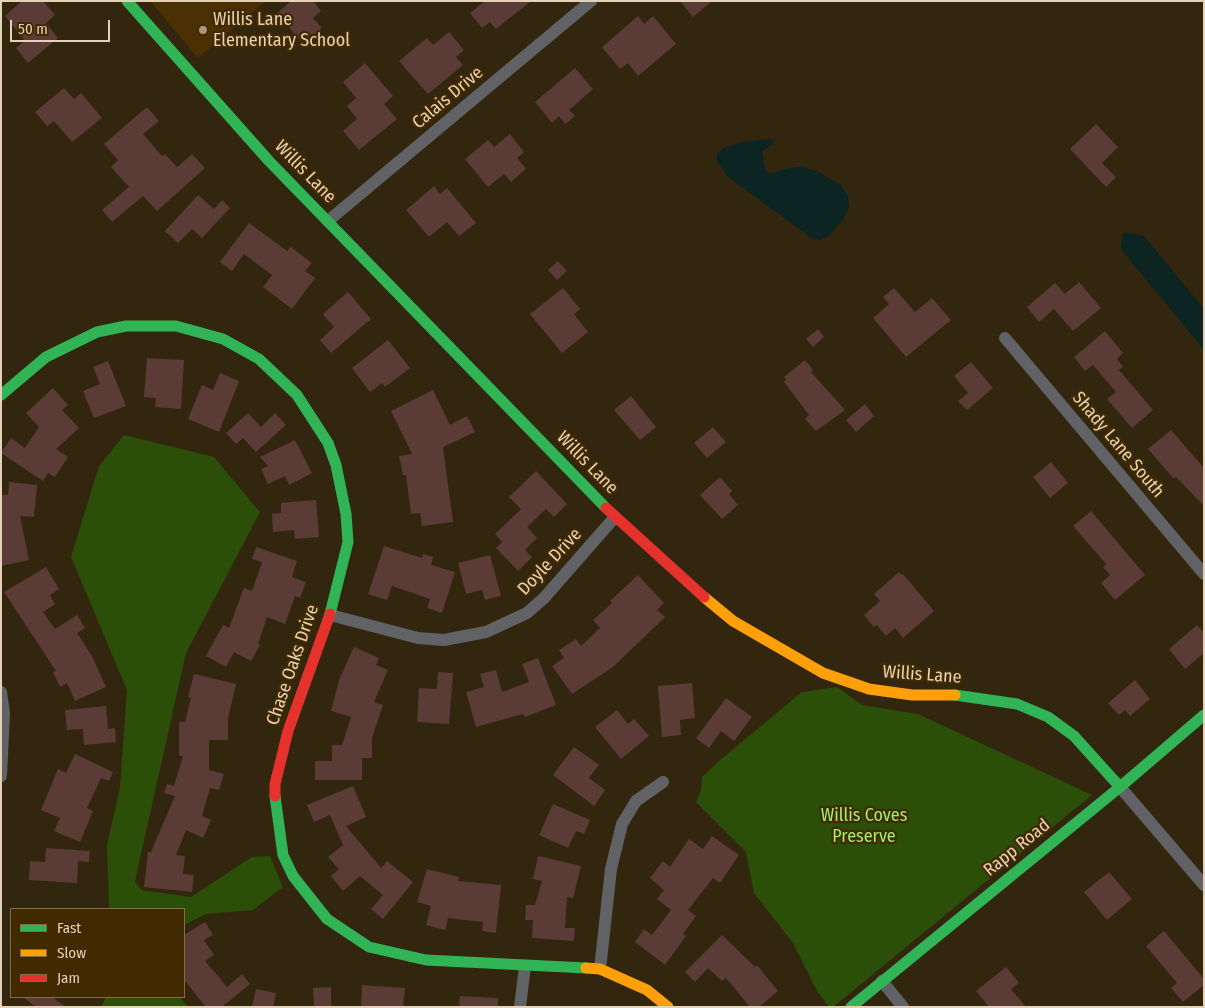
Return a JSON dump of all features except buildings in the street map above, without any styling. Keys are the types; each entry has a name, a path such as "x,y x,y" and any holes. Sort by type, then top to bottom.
{"street":[{"name":"Willis Lane","path":"127,1 205,92 615,517 686,582 733,621 823,673 870,689 912,695 951,695 986,698 1017,704 1048,717 1074,736 1120,787"},
{"name":"Calais Drive","path":"328,221 591,1"},
{"name":"Chase Oaks Drive","path":"1,395 46,357 97,332 126,326 176,326 223,339 259,359 297,395 328,444 336,465 346,514 348,542 330,615 288,731 275,784 276,809 283,855 292,876 327,919 369,948 426,960 600,969 647,990 668,1007"},
{"name":"Shady Lane South","path":"1005,338 1204,574"},
{"name":"Doyle Drive","path":"330,615 418,638 444,640 486,632 527,613 544,598 615,517"},
{"path":"1,692 4,713 1,776"},
{"name":"Rapp Road","path":"851,1007 1120,787 1204,715"},
{"path":"600,969 611,869 622,824 636,801 663,782"},
{"path":"1120,787 1204,885"},
{"path":"520,1007 525,966"},
{"path":"882,981 903,1007"}],"shaded area":[{"name":"Willis Lane Elementary School","path":"150,1 266,1 198,58"}],"green space":[{"path":"124,435 214,457 260,512 186,653 135,881 141,890 191,897 252,857 270,856 283,887 253,910 206,914 185,924 185,908 109,908 107,845 120,787 127,690 71,557 99,466"},
{"name":"Willis Coves Preserve","path":"837,687 862,705 918,714 1092,795 833,1007 829,1007 817,991 793,943 754,893 746,852 696,802 701,791 702,777 802,692"},
{"path":"106,998 181,998 188,1007 101,1007"}],"water":[{"path":"772,139 773,144 762,151 765,168 770,174 788,168 802,167 817,171 842,186 848,196 849,208 844,218 829,236 820,240 813,239 729,178 717,161 717,154 723,148 742,142"},
{"path":"1123,232 1144,236 1204,309 1204,350 1121,249"}],"traffic: fast":[{"path":"127,1 269,161 606,508"},
{"path":"1,395 46,357 97,332 126,326 176,326 223,339 259,359 297,395 328,443 336,465 346,514 348,542 330,614"},
{"path":"955,695 1017,704 1048,717 1074,736 1120,787"},
{"path":"851,1007 1120,787 1204,715"},
{"path":"275,796 283,855 293,876 327,919 369,947 426,960 586,968"}],"traffic: slow":[{"path":"704,597 733,621 823,673 869,689 912,695 955,695"},
{"path":"586,968 600,969 647,990 668,1007"}],"traffic: jam":[{"path":"606,508 704,597"},
{"path":"275,796 275,784 288,731 330,614"}],"place":[{"name":"Willis Lane Elementary School","path":"203,30"}]}
